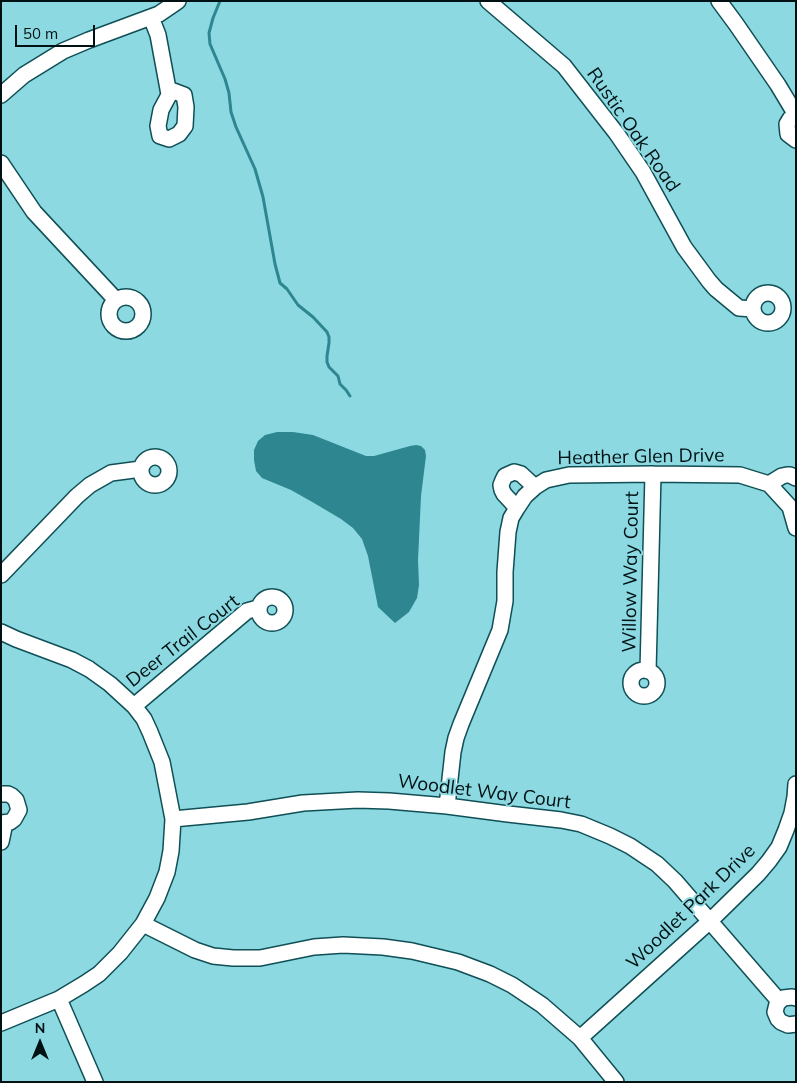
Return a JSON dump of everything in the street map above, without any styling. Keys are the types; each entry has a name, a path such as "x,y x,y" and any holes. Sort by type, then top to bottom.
{"street":[{"path":"1,95 24,75 63,51 159,14 178,1"},
{"name":"Rustic Oak Road","path":"488,1 564,66 643,172 684,248 709,281 739,308 753,309"},
{"path":"719,1 778,85 796,115 787,124 788,134 796,140"},
{"path":"151,17 158,36 168,89"},
{"path":"1,163 34,212 116,300"},
{"path":"1,575 77,496 90,485 111,473 141,469"},
{"path":"516,508 502,490 501,485 505,476 514,472 521,474 535,487"},
{"name":"Heather Glen Drive","path":"447,806 456,738 500,630 504,601 504,572 508,532 511,518 525,496 546,480 569,476 653,474 740,475 769,484"},
{"name":"Willow Way Court","path":"648,671 653,474"},
{"path":"796,478 790,475 782,476 769,484 789,501 796,528"},
{"name":"Deer Trail Court","path":"134,706 247,611 258,608"},
{"path":"1,632 16,640 80,664 110,684 134,706 144,719 162,762 173,818 167,872 157,898 144,924 120,953 99,974 59,999 1,1024"},
{"name":"Woodlet Park Drive","path":"580,1038 710,921 758,874 779,847 792,813 796,784"},
{"path":"1,794 12,796 16,800 19,810 14,819 3,823 1,842"},
{"name":"Woodlet Way Court","path":"173,818 248,812 303,802 389,801 447,806 581,824 630,846 657,864 675,881 780,1001"},
{"path":"144,924 195,950 213,956 260,958 314,947 343,945 412,951 458,962 490,974 542,1005 580,1038 616,1082"},
{"path":"796,998 787,997 780,1001 775,1012 778,1019 784,1024 796,1024"},
{"path":"59,999 95,1082"}],"water":[{"path":"277,432 313,435 366,456 374,456 416,445 421,446 425,450 426,456 421,496 417,598 409,612 395,623 378,607 368,556 362,539 353,528 291,490 262,478 256,471 254,450 258,441 265,435"}],"waterway":[{"path":"220,1 209,33 210,44 225,79 231,112 236,127 255,169 263,197 280,283 287,289 298,305 327,332 329,337 327,362 329,367 338,376 340,384 350,396"}]}
